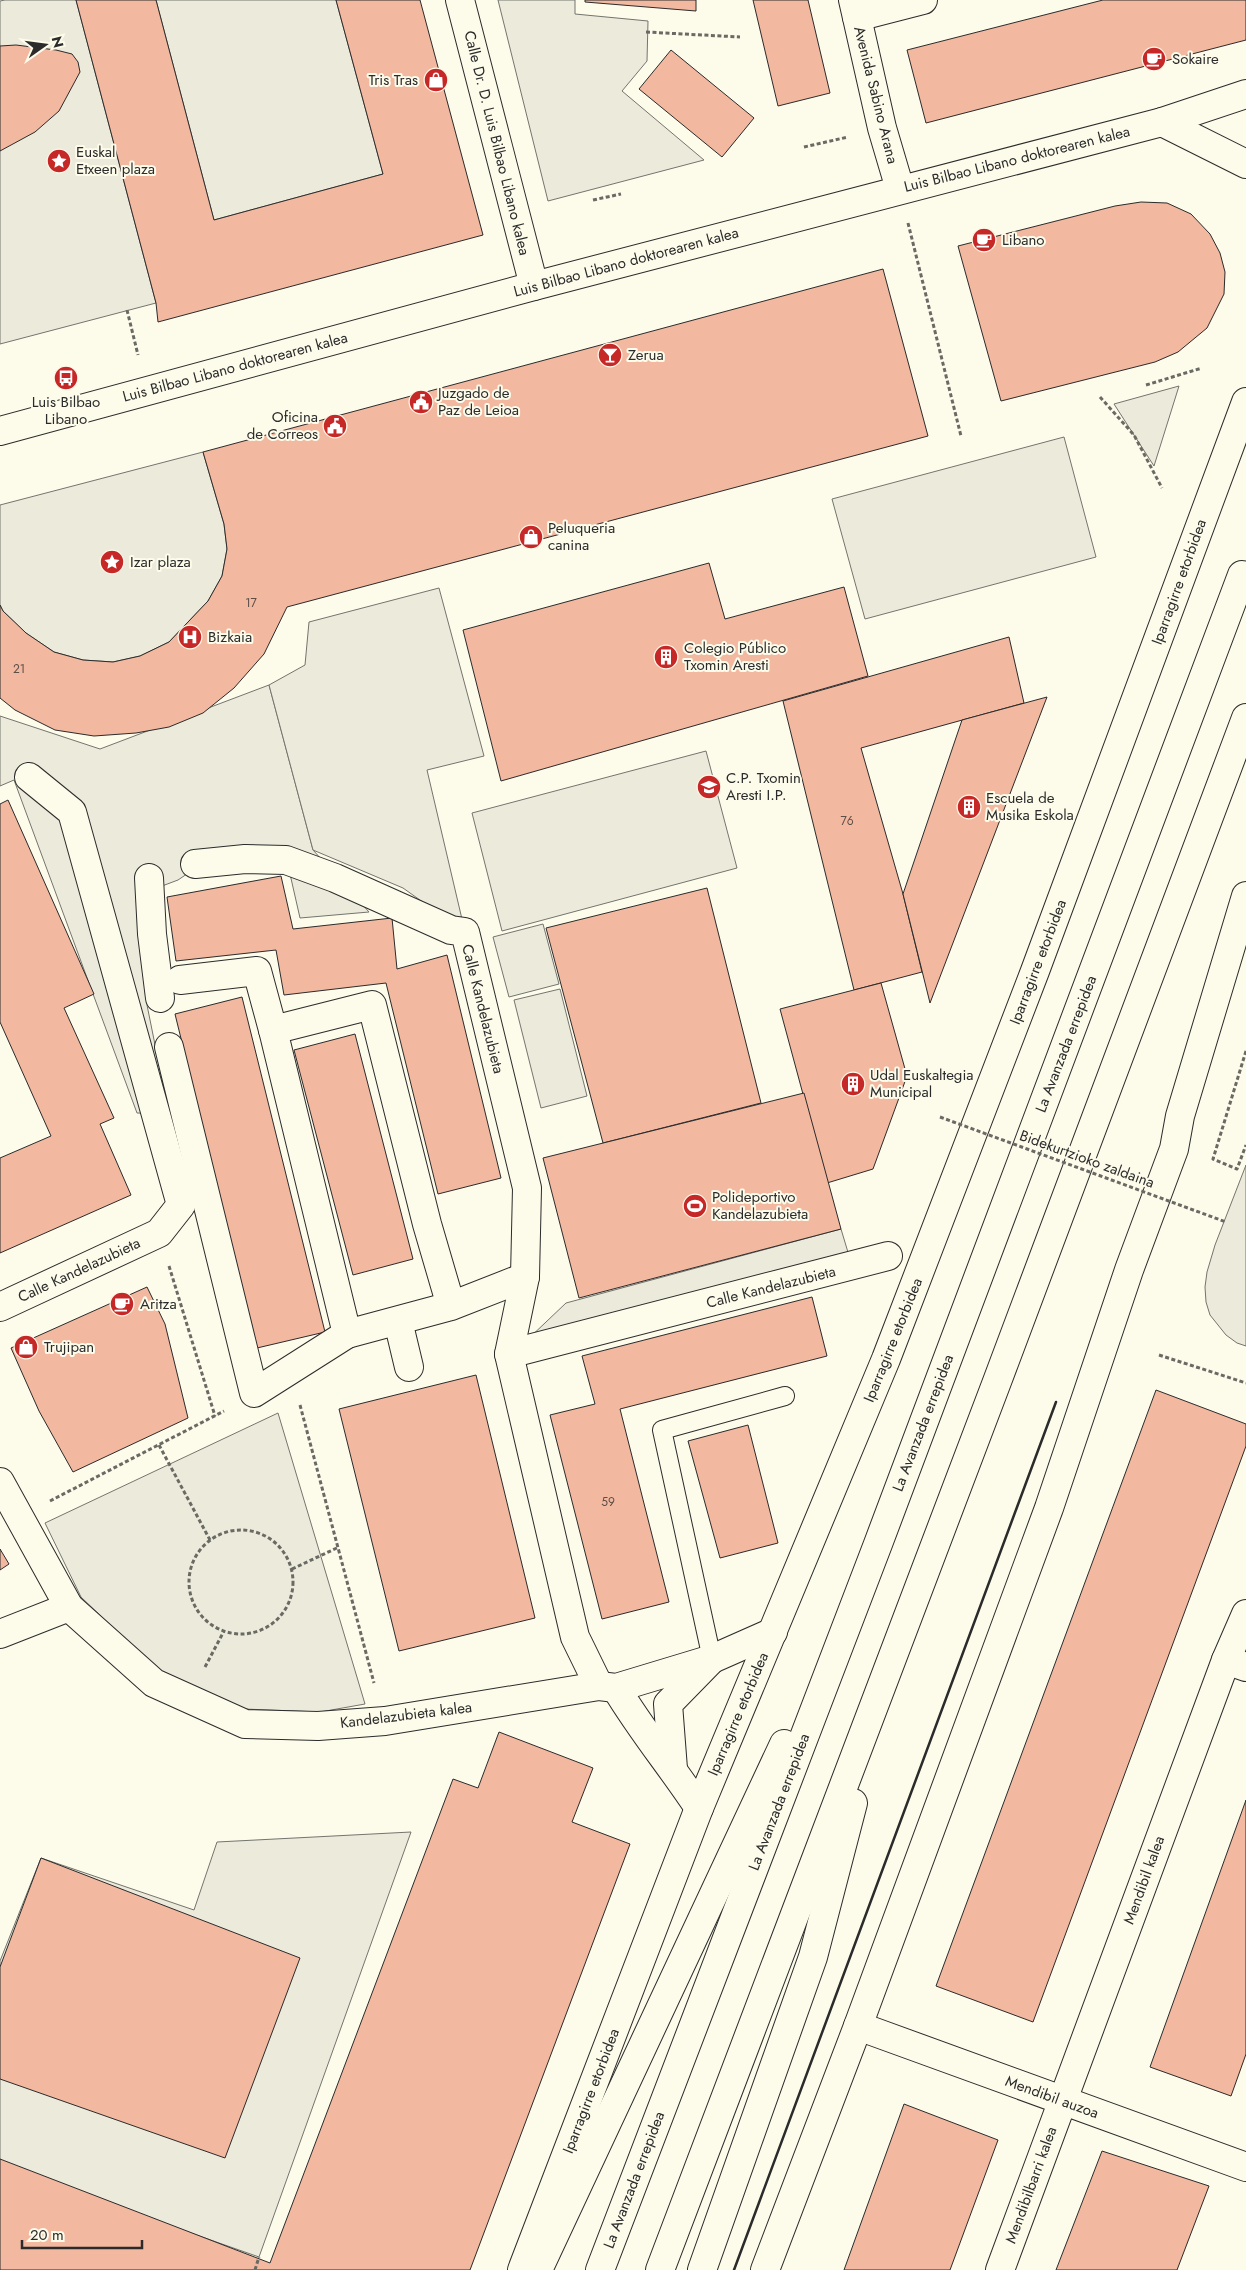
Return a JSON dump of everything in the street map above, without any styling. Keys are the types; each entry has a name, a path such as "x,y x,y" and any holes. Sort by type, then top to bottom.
{"main road":[{"name":"Calle Dr. D. Luis Bilbao Libano kalea","path":"460,0 534,286"},
{"path":"855,8 923,0"},
{"name":"Avenida Sabino Arana","path":"855,8 882,128 900,189"},
{"name":"Luis Bilbao Libano doktorearen kalea","path":"0,432 534,286 1162,122 1246,94"},
{"path":"1162,122 1246,164"},
{"name":"Iparragirre etorbidea","path":"522,2270 699,1808 886,1359 931,1244 1036,971 1246,402"},
{"name":"La Avanzada errepidea","path":"600,2270 878,1544 1242,575"},
{"path":"660,2270 1246,718"},
{"path":"29,777 72,812 75,822 181,1205 159,1234"},
{"name":"Calle Kandelazubieta","path":"195,864 245,859 286,860 343,881 450,930 465,932 527,1188 525,1277 509,1354 575,1637 608,1687 673,1769 699,1808"},
{"path":"150,878 152,934 160,998"},
{"path":"765,2270 858,2026 1049,1508 1129,1270 1174,1149 1180,1116 1246,896"},
{"path":"180,980 257,971 348,1334"},
{"path":"273,1030 372,1005 427,1224 451,1306"},
{"path":"169,1047 254,1393 348,1334 451,1306 525,1277"},
{"name":"Calle Kandelazubieta","path":"0,1307 159,1234"},
{"name":"Calle Kandelazubieta","path":"509,1354 888,1256"},
{"path":"398,1321 409,1367"},
{"name":"Kandelazubieta kalea","path":"0,1482 69,1606 154,1682 245,1724 318,1726 385,1721 608,1687"},
{"path":"538,2270 878,1544"},
{"path":"0,1634 69,1606"},
{"name":"Mendibil kalea","path":"1062,2100 1236,1664 1246,1614"},
{"path":"608,1687 712,1659 772,1632"},
{"path":"673,1769 668,1704 712,1659"},
{"path":"702,2270 813,1957 889,1665"},
{"name":"Mendibil auzoa","path":"858,2026 1246,2167"},
{"name":"Mendibilbarri kalea","path":"1000,2270 1062,2100"}],"lane":[{"path":"712,1659 662,1430 785,1396"}],"path":[{"path":"646,32 740,37"},
{"path":"804,147 848,136"},
{"path":"900,189 961,436"},
{"path":"593,200 621,194"},
{"path":"126,310 138,355"},
{"path":"1146,385 1202,368"},
{"path":"1100,397 1134,435 1162,488"},
{"path":"1246,1051 1213,1159 1237,1169 1246,1145"},
{"name":"Bidekurtzioko zaldaina","path":"940,1117 1226,1222"},
{"path":"159,1234 215,1416"},
{"path":"1159,1356 1246,1384"},
{"path":"291,1370 374,1683"},
{"path":"19,1517 215,1416 254,1393"},
{"path":"159,1445 210,1540"},
{"path":"242,1529 259,1532 273,1540 285,1553 292,1569 294,1585 290,1601 282,1614 270,1626 256,1632 240,1634 224,1631 210,1623 199,1612 192,1597 189,1582 192,1566 199,1552 210,1540 225,1532 242,1529"},
{"path":"292,1569 339,1547"},
{"path":"189,1699 224,1631"},
{"path":"255,2270 259,2258"}],"shaded area":[{"name":"Euskal Etxeen plaza","path":"76,0 156,303 0,344 0,1"},
{"path":"156,0 336,0 383,174 214,220"},
{"path":"498,0 575,0 575,14 648,21 647,61 622,91 704,160 548,201"},
{"path":"1179,386 1154,466 1114,404"},
{"path":"1064,437 1096,557 865,619 832,499"},
{"name":"Izar plaza","path":"203,452 224,524 227,549 222,576 208,601 169,642 140,656 113,662 83,660 54,652 26,633 3,611 0,605 0,505"},
{"path":"439,588 484,756 427,770 465,932 403,888 313,850 269,685 305,665 309,622"},
{"path":"269,685 313,850 369,912 300,918 285,852 212,857 178,880 162,886 157,976 147,1005 169,1114 137,1113 14,780 0,786 0,716 100,749"},
{"path":"706,751 737,868 502,931 472,813"},
{"path":"543,924 559,984 509,997 493,937"},
{"path":"560,989 587,1096 541,1108 514,1000"},
{"path":"1246,1165 1246,1346 1237,1343 1226,1335 1210,1315 1206,1302 1205,1287 1207,1272 1215,1245"},
{"path":"841,1229 850,1259 526,1341 566,1303"},
{"path":"278,1413 365,1704 320,1712 244,1709 156,1669 81,1597 45,1523"},
{"path":"411,1832 259,2257 0,2166 0,1961 41,1858 194,1910 217,1842"}],"building":[{"path":"76,0 156,0 214,220 383,174 336,0 420,0 483,235 158,322 156,303"},
{"path":"585,0 696,0 696,11 585,2"},
{"path":"753,0 808,0 830,93 778,106"},
{"path":"1103,0 1246,0 1246,40 926,123 907,50"},
{"path":"16,45 72,54 78,62 80,72 59,111 35,132 0,151 0,46"},
{"path":"671,50 754,118 722,157 639,89"},
{"path":"1141,202 1167,203 1191,214 1210,234 1220,253 1225,272 1224,294 1207,328 1178,352 1155,362 1001,401 958,246 1115,206"},
{"path":"883,269 928,436 287,607 264,654 234,688 203,713 169,727 136,733 94,736 55,730 15,710 0,698 0,605 3,611 26,633 54,652 83,660 113,662 140,656 169,642 208,601 222,576 227,549 224,524 203,452"},
{"name":"Colegio Público Txomin Aresti","path":"709,563 725,619 844,587 868,676 501,781 463,630"},
{"name":"Colegio Público Txomin Aresti","path":"1009,637 1024,703 861,748 903,894 922,972 854,990 783,701"},
{"name":"Escuela de Musika Eskola","path":"1047,697 930,1003 903,894 962,720"},
{"path":"8,800 94,994 64,1008 114,1118 100,1124 131,1195 0,1253 0,1158 51,1136 0,1022 0,804"},
{"path":"281,876 293,929 392,918 397,969 447,955 501,1178 438,1194 386,983 284,995 276,950 176,961 167,897"},
{"path":"707,888 761,1103 603,1143 546,928"},
{"name":"Udal Euskaltegia Municipal","path":"881,983 907,1076 873,1169 827,1183 780,1009"},
{"path":"242,997 325,1332 257,1348 175,1014"},
{"path":"355,1034 413,1259 353,1275 294,1050"},
{"name":"Polideportivo Kandelazubieta","path":"804,1093 841,1229 579,1298 543,1158"},
{"path":"147,1287 165,1324 188,1418 73,1472 39,1411 11,1348"},
{"path":"812,1297 827,1356 620,1409 669,1602 602,1619 550,1415 595,1404 582,1356"},
{"path":"476,1375 535,1618 399,1651 339,1409"},
{"path":"1156,1390 1246,1424 1246,1446 1033,2022 936,1986"},
{"path":"748,1425 778,1543 720,1558 688,1441"},
{"path":"0,1549 9,1564 0,1570"},
{"path":"499,1732 593,1768 572,1822 630,1844 470,2270 0,2270 0,2159 270,2263 453,1779 478,1788"},
{"path":"1246,1800 1246,2054 1231,2096 1150,2067"},
{"path":"41,1858 300,1958 225,2158 0,2079 0,1967"},
{"path":"904,2104 998,2140 950,2270 844,2270"},
{"path":"1102,2151 1209,2186 1177,2270 1056,2270"}],"wall":[{"path":"734,2270 1056,1402"}],"place":[{"name":"Sokaire","path":"1154,59"},
{"name":"Tris Tras","path":"436,80"},
{"name":"Euskal Etxeen plaza","path":"59,161"},
{"name":"Libano","path":"984,240"},
{"name":"Zerua","path":"610,355"},
{"name":"Luis Bilbao Libano","path":"66,378"},
{"name":"Juzgado de Paz de Leioa","path":"421,402"},
{"name":"Oficina de Correos","path":"335,426"},
{"name":"Peluqueria canina","path":"531,537"},
{"name":"Izar plaza","path":"112,562"},
{"name":"Bizkaia","path":"190,637"},
{"name":"Colegio Público Txomin Aresti","path":"666,657"},
{"name":"C.P. Txomin Aresti I.P.","path":"709,787"},
{"name":"Escuela de Musika Eskola","path":"969,807"},
{"name":"Udal Euskaltegia Municipal","path":"853,1084"},
{"name":"Polideportivo Kandelazubieta","path":"695,1206"},
{"name":"Aritza","path":"122,1304"},
{"name":"Trujipan","path":"26,1347"}]}
